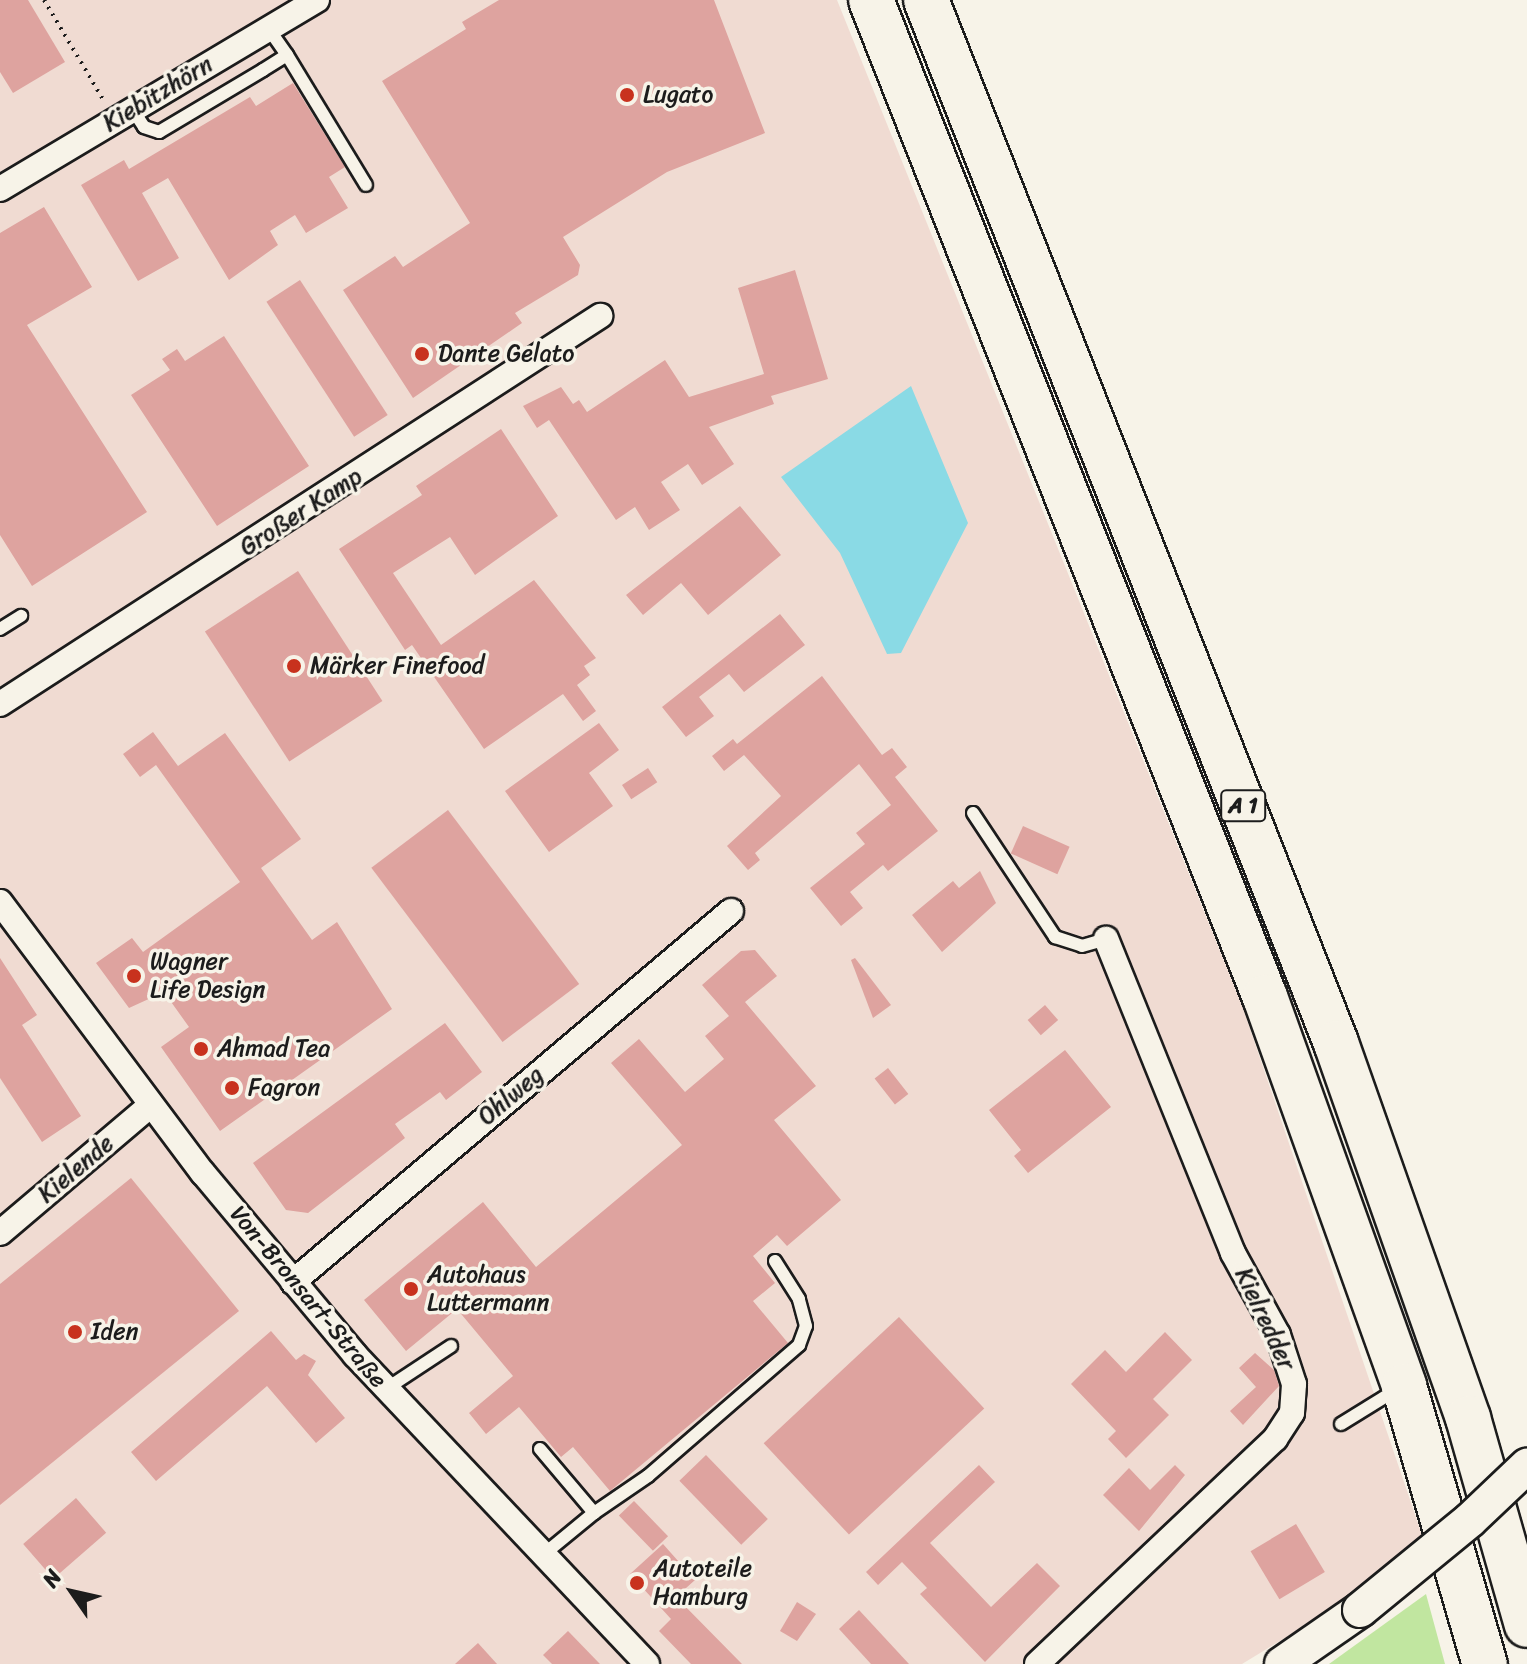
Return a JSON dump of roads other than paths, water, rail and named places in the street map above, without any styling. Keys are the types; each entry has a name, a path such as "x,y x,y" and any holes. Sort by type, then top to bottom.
{"highway":[{"name":"A 1","path":"871,0 1265,997 1404,1386 1485,1664"},
{"name":"A 1","path":"926,0 1336,1043 1468,1418 1527,1625"}],"main road":[{"path":"1282,1664 1360,1610 1470,1520 1527,1466"}],"street":[{"name":"Kiebitzhörn","path":"0,189 317,0"},
{"name":"Großer Kamp","path":"0,704 600,316"},
{"name":"Von-Bronsart-Straße","path":"0,902 151,1105 293,1282 386,1389 647,1664"},
{"name":"Ohlweg","path":"293,1282 731,911"},
{"name":"Kielredder","path":"1037,1664 1275,1439 1292,1413 1294,1384 1278,1335 1233,1253 1106,939"},
{"name":"Kielende","path":"0,1233 151,1105"}],"lane":[{"path":"269,29 366,185"},
{"path":"124,115 159,132 287,55"},
{"path":"0,629 21,616"},
{"path":"973,813 1055,937 1082,946 1106,939"},
{"path":"543,1555 594,1513 648,1476 799,1345 806,1326 799,1299 775,1261"},
{"path":"386,1389 451,1346"},
{"path":"1341,1424 1404,1386"},
{"path":"540,1449 594,1513"}],"water":[{"path":"911,386 968,523 901,653 887,654 840,553 781,477"}],"place":[{"name":"Lugato","path":"627,95"},
{"name":"Dante Gelato","path":"422,354"},
{"name":"Märker Finefood","path":"294,666"},
{"name":"Wagner Life Design","path":"134,976"},
{"name":"Ahmad Tea","path":"201,1049"},
{"name":"Fagron","path":"232,1088"},
{"name":"Autohaus Luttermann","path":"411,1289"},
{"name":"Iden","path":"75,1332"},
{"name":"Autoteile Hamburg","path":"637,1583"}]}
